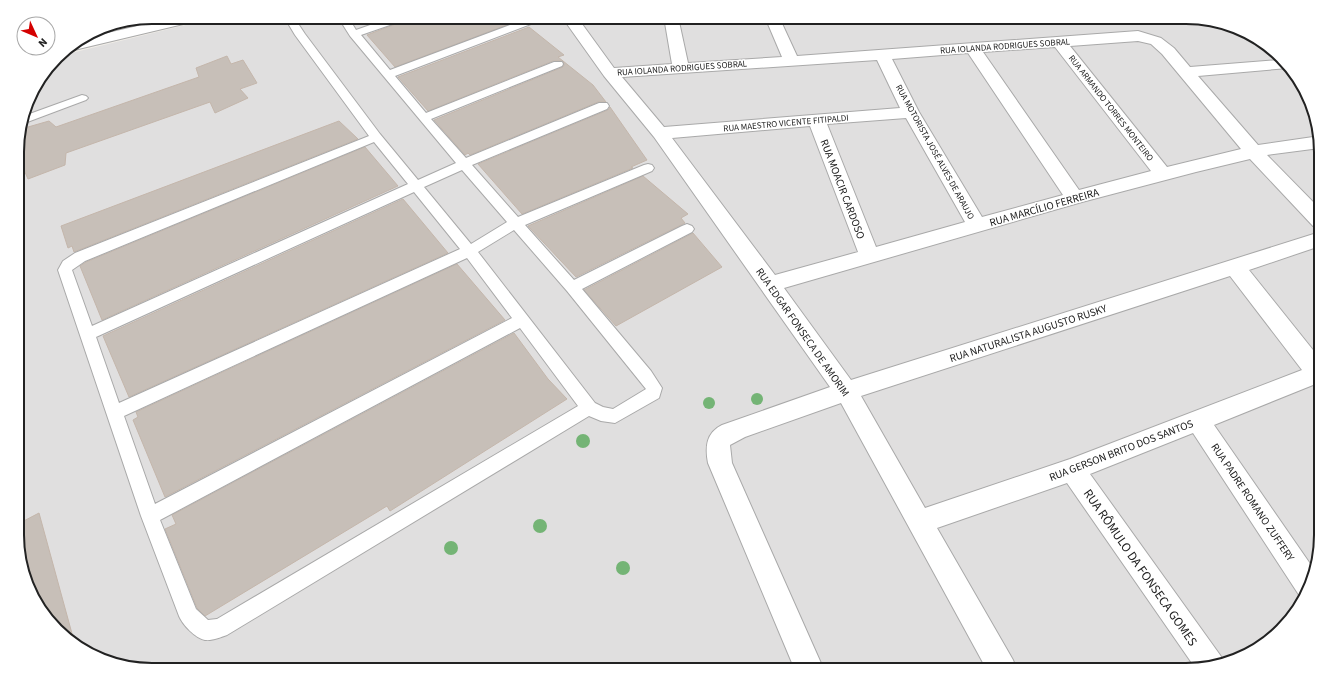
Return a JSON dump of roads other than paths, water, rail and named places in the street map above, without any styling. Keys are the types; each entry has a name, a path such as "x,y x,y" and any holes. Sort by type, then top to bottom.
{"street":[{"path":"87,42 156,24"},
{"name":"RUA EDGAR FONSECA DE AMORIM","path":"574,24 610,73 660,133 846,391 999,663"},
{"path":"672,24 681,68"},
{"path":"775,24 791,60"},
{"name":"RUA IOLANDA RODRIGUES SOBRAL","path":"610,73 1060,43 1138,36 1161,44 1253,151 1314,215"},
{"name":"RUA ARMANDO TORRES MONTEIRO","path":"1060,43 1163,174"},
{"path":"972,48 1075,198"},
{"name":"RUA MOTORISTA JOSÉ ALVES DE ARAUJO","path":"882,55 911,112 977,226"},
{"path":"1186,72 1278,64"},
{"name":"RUA MAESTRO VICENTE FITIPALDI","path":"660,133 911,112"},
{"name":"RUA MOACIR CARDOSO","path":"817,121 870,258"},
{"name":"RUA MARCÍLIO FERREIRA","path":"770,284 870,258 977,226 1163,174 1253,151 1313,143"},
{"name":"RUA NATURALISTA AUGUSTO RUSKY","path":"807,663 720,463 717,449 718,442 721,438 736,429 846,391 1314,241"},
{"path":"1235,266 1314,368"},
{"name":"RUA GERSON BRITO DOS SANTOS","path":"919,522 1072,470 1314,376"},
{"name":"RUA PADRE ROMANO ZUFFERY","path":"1198,420 1306,578"},
{"name":"RUA RÔMULO DA FONSECA GOMES","path":"1072,470 1207,661"}],"lane":[{"path":"294,24 300,35 376,137 417,185 469,251 589,408 602,414 615,416 653,393 654,388 646,376 572,287 424,118 354,34 348,24"},
{"path":"354,34 383,24"},
{"path":"388,75 522,24"},
{"path":"424,118 558,64"},
{"path":"28,119 82,98"},
{"path":"88,334 464,164 603,106"},
{"path":"376,137 80,256 68,265 65,270 150,516 189,616 205,630 220,628 589,408"},
{"path":"114,413 469,251 516,223 648,168"},
{"path":"572,287 687,229"},
{"path":"150,516 522,320"}]}
